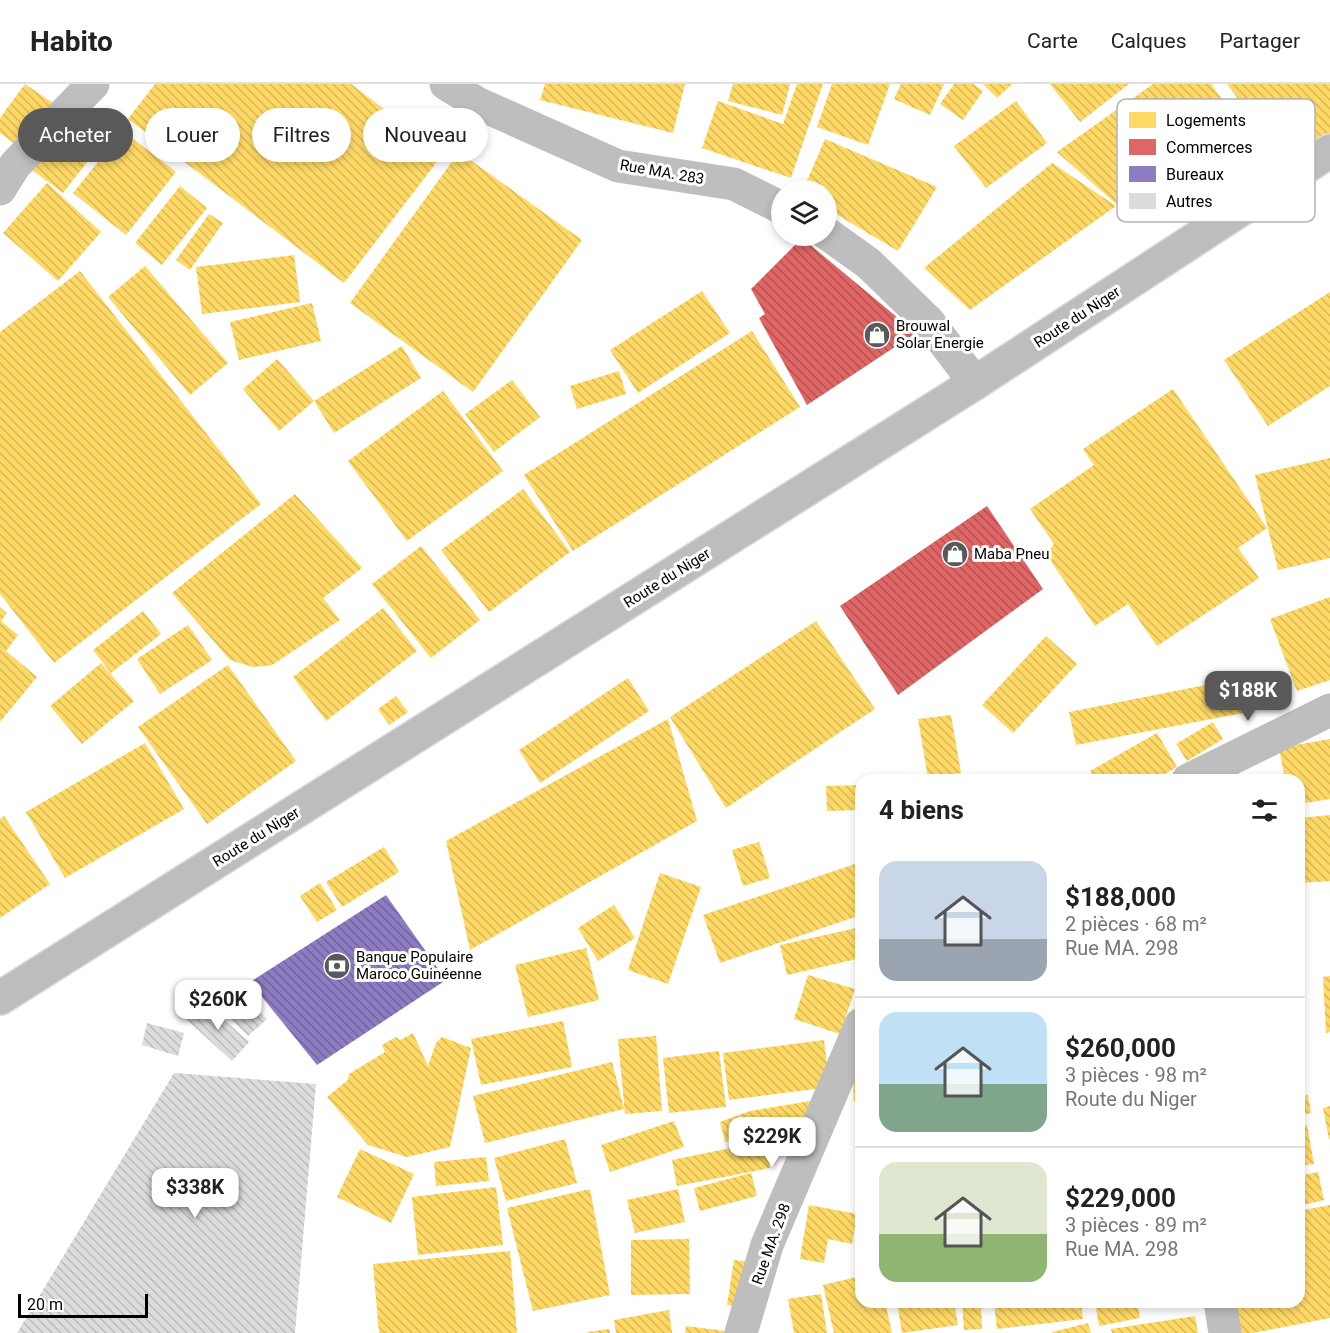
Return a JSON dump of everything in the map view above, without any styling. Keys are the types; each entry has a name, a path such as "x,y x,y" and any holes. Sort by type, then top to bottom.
{"main road":[{"name":"Route du Niger","path":"1315,161 1330,151"},
{"name":"Route du Niger","path":"0,999 975,383 1221,222"}],"street":[{"path":"0,189 15,165 93,84"},
{"name":"Rue MA. 283","path":"446,84 477,103 618,166 734,184 771,202"},
{"path":"837,241 868,263 928,321 975,383"},
{"path":"1200,774 1330,710"},
{"name":"Rue MA. 298","path":"741,1333 767,1245 855,1038"},
{"path":"1221,1308 1225,1333"}],"building: Logements":[{"path":"25,84 56,105 54,108 18,108 18,146 0,133 0,118"},
{"path":"155,84 351,84 383,108 363,108 363,162 437,162 344,283 185,162 240,162 240,108 145,108 145,132 133,123 133,113"},
{"path":"545,84 685,84 673,133 540,100"},
{"path":"733,84 790,84 782,115 728,101"},
{"path":"797,84 823,84 791,178 702,148 718,101 783,124"},
{"path":"832,84 890,84 868,145 817,127"},
{"path":"901,84 944,84 930,115 894,99"},
{"path":"954,84 973,84 983,91 963,120 940,104"},
{"path":"983,84 1012,84 997,98"},
{"path":"1050,84 1129,84 1080,122"},
{"path":"1153,84 1211,84 1222,99 1132,99"},
{"path":"1227,84 1330,84 1330,137 1318,146 1315,141 1315,99 1238,99"},
{"path":"1016,101 1047,143 986,188 954,146"},
{"path":"1117,110 1117,205 1057,152"},
{"path":"133,139 145,148 145,162 163,162 176,172 126,235 73,193 98,162 133,162"},
{"path":"825,139 937,187 898,251 837,215 837,180 807,180"},
{"path":"26,162 87,162 63,193 24,164"},
{"path":"452,162 473,162 582,240 473,392 350,303"},
{"path":"1052,163 1116,206 970,310 924,268"},
{"path":"47,183 101,232 58,281 3,233"},
{"path":"180,186 207,208 162,265 135,243"},
{"path":"209,214 223,223 190,270 176,260"},
{"path":"294,255 300,302 202,314 196,267"},
{"path":"145,266 228,363 190,395 108,297"},
{"path":"80,271 261,504 54,663 0,594 0,332"},
{"path":"702,291 730,333 638,393 610,350"},
{"path":"1330,292 1330,386 1268,426 1224,360"},
{"path":"312,303 321,341 239,360 230,322"},
{"path":"752,331 800,407 573,551 524,475"},
{"path":"402,346 421,378 334,433 314,401"},
{"path":"277,359 314,401 279,431 243,389"},
{"path":"619,371 626,394 577,409 570,386"},
{"path":"512,380 540,417 494,452 465,414"},
{"path":"1173,389 1267,528 1238,548 1259,578 1157,646 1128,604 1095,626 1046,554 1054,544 1030,509 1094,465 1083,449"},
{"path":"443,391 503,471 407,541 348,461"},
{"path":"1330,458 1330,558 1278,570 1255,475"},
{"path":"523,489 570,552 489,612 441,550"},
{"path":"295,494 362,568 323,598 340,620 272,665 253,667 230,660 172,593"},
{"path":"421,546 480,620 431,658 372,584"},
{"path":"1330,597 1330,680 1297,691 1270,619"},
{"path":"0,607 7,613 1,621 18,635 6,651 37,677 0,722"},
{"path":"383,608 417,651 326,721 293,677"},
{"path":"143,611 161,634 111,673 93,650"},
{"path":"816,621 875,709 726,808 670,717"},
{"path":"188,625 212,660 160,694 137,659"},
{"path":"1046,636 1077,664 1013,733 982,705"},
{"path":"101,663 134,701 82,744 50,706"},
{"path":"228,665 296,761 207,824 138,727"},
{"path":"628,678 649,711 540,783 519,750"},
{"path":"1241,678 1248,712 1076,745 1069,712"},
{"path":"396,696 408,712 389,725 378,709"},
{"path":"951,715 961,773 927,774 918,719"},
{"path":"668,719 697,821 470,950 446,841"},
{"path":"1213,722 1223,739 1187,761 1176,744"},
{"path":"1157,733 1177,767 1165,774 1092,774 1090,771"},
{"path":"1330,739 1330,799 1305,803 1305,774 1284,774 1279,748"},
{"path":"145,743 184,809 65,878 26,812"},
{"path":"855,785 855,810 827,811 826,786"},
{"path":"1330,815 1330,881 1305,883 1305,817"},
{"path":"4,816 50,884 0,918 0,819"},
{"path":"759,842 770,878 743,886 732,850"},
{"path":"384,847 399,872 342,907 326,882"},
{"path":"855,864 855,917 720,963 703,915"},
{"path":"660,873 701,887 668,984 628,970"},
{"path":"320,883 337,910 317,922 300,896"},
{"path":"614,905 635,938 598,961 578,928"},
{"path":"855,928 855,959 787,975 780,945"},
{"path":"586,948 599,1000 528,1017 515,965"},
{"path":"808,975 855,989 840,1034 794,1019"},
{"path":"1330,976 1330,1032 1326,1033 1323,977"},
{"path":"563,1021 572,1067 481,1085 471,1039"},
{"path":"413,1033 428,1066 436,1043 442,1037 471,1048 450,1147 407,1157 368,1145 327,1097 348,1080 349,1074 385,1052 382,1045 396,1037 400,1040"},
{"path":"656,1036 662,1111 625,1114 618,1039"},
{"path":"824,1040 830,1087 729,1100 723,1053"},
{"path":"851,1050 855,1050 854,1101"},
{"path":"719,1051 726,1107 669,1113 663,1058"},
{"path":"612,1062 624,1109 485,1143 473,1096"},
{"path":"1305,1095 1308,1095 1311,1113 1305,1114"},
{"path":"816,1100 793,1156 770,1156 766,1136 725,1142 720,1122 750,1111"},
{"path":"1330,1106 1330,1139 1329,1139 1323,1108"},
{"path":"674,1121 684,1147 610,1172 601,1145"},
{"path":"1307,1125 1314,1164 1305,1165 1305,1126"},
{"path":"565,1139 577,1183 506,1201 494,1158"},
{"path":"765,1141 770,1168 677,1186 672,1160"},
{"path":"360,1149 414,1174 391,1223 337,1197"},
{"path":"486,1157 489,1181 436,1186 434,1162"},
{"path":"1318,1172 1324,1200 1305,1205 1305,1175"},
{"path":"751,1173 757,1196 700,1211 694,1188"},
{"path":"496,1187 503,1245 418,1255 412,1197"},
{"path":"590,1189 610,1295 533,1311 507,1208"},
{"path":"678,1189 685,1222 635,1233 627,1200"},
{"path":"809,1205 855,1214 852,1244 828,1239 824,1263 800,1259"},
{"path":"1330,1205 1330,1318 1253,1333 1232,1333 1227,1308 1305,1308 1305,1210"},
{"path":"689,1239 690,1294 631,1295 631,1240"},
{"path":"510,1251 517,1333 379,1333 373,1264"},
{"path":"734,1260 750,1262 742,1308 727,1305"},
{"path":"855,1277 855,1308 886,1308 892,1333 834,1333 823,1285"},
{"path":"821,1294 827,1333 794,1333 788,1299"},
{"path":"898,1308 955,1308 958,1325 902,1333"},
{"path":"962,1308 981,1308 982,1329 964,1330"},
{"path":"995,1308 1082,1308 1083,1319 997,1329"},
{"path":"1096,1308 1138,1308 1140,1318 1099,1326"},
{"path":"669,1310 672,1333 616,1333 614,1320"},
{"path":"1195,1316 1198,1333 1112,1333 1111,1329"},
{"path":"1088,1323 1091,1333 1052,1333 1052,1332"},
{"path":"686,1326 725,1331 725,1333 685,1333"},
{"path":"610,1329 610,1333 587,1332"}],"building: Commerces":[{"path":"794,246 812,246 916,333 807,405 759,318 765,314 751,289"},
{"path":"987,506 1043,589 898,695 840,606"}],"building: Bureaux":[{"path":"386,895 446,980 317,1065 250,982"}],"building: Autres":[{"path":"240,992 267,1019 248,1036 221,1009"},
{"path":"203,1001 249,1042 232,1061 186,1019"},
{"path":"147,1023 184,1033 178,1056 142,1045"},
{"path":"174,1073 316,1084 295,1333 17,1333"}],"place":[{"name":"Brouwal Solar Energie","path":"877,335"},
{"name":"Maba Pneu","path":"955,554"},
{"name":"Banque Populaire Maroco Guinéenne","path":"337,966"}]}
